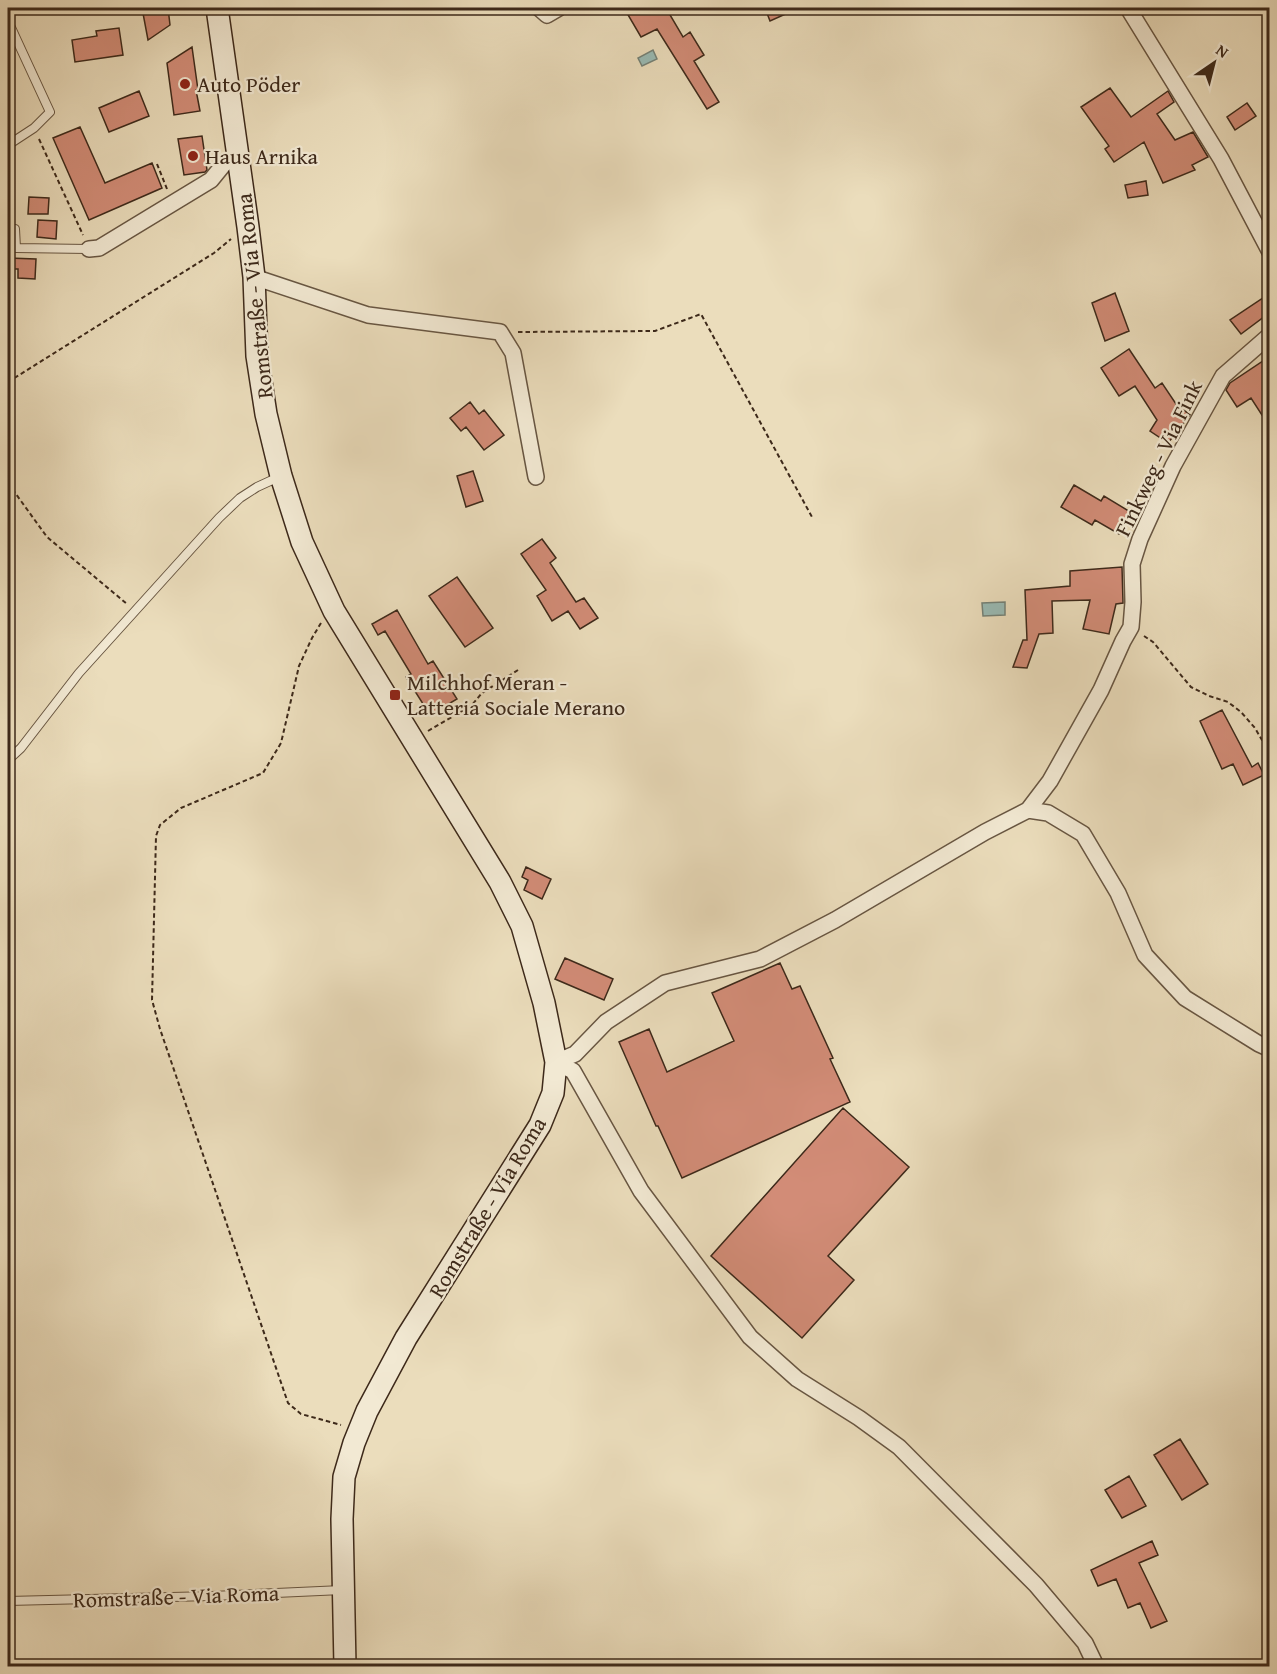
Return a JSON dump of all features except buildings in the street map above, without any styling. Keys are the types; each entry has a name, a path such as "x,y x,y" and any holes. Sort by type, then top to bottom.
{"street":[{"name":"Romstraße - Via Roma","path":"217,8 231,159 248,227 254,277 257,356 266,414 281,476 302,542 334,611 500,882 522,926 544,1003 556,1062 553,1093 540,1125 406,1338 367,1411 354,1443 344,1477 342,1519 345,1666"},
{"path":"539,8 548,15 559,8"},
{"path":"1128,8 1221,159 1269,252"},
{"path":"89,249 99,248 211,180 231,159"},
{"path":"254,277 368,315 500,332 513,353 536,477"},
{"name":"Finkweg - Via Fink","path":"1028,810 1050,781 1101,690 1131,627 1132,564 1140,539 1173,466 1223,376 1269,335"},
{"path":"556,1062 575,1054 606,1022 665,983 760,959 835,920 985,832 1028,810 1048,813 1083,834 1118,893 1145,955 1185,998 1269,1049"},
{"path":"556,1062 573,1071 640,1191 750,1337 797,1379 859,1418 899,1447 1036,1585 1085,1643 1096,1666"}],"lane":[{"path":"8,21 50,112 34,128 8,145"},
{"path":"8,228 15,229 16,248 89,249"},
{"path":"8,760 21,748 79,673 219,518 240,498 281,476"},
{"name":"Romstraße - Via Roma","path":"8,1601 344,1590"}],"path":[{"path":"34,128 89,249"},
{"path":"157,164 173,203"},
{"path":"8,382 214,253 248,227"},
{"path":"500,332 655,331 701,314 812,517"},
{"path":"8,483 47,537 135,610"},
{"path":"334,611 324,619 299,666 281,743 263,773 181,808 160,825 156,836 152,1000 288,1404 301,1414 345,1426"},
{"path":"1131,627 1152,642 1191,687 1228,702 1241,712 1255,728 1269,754"},
{"path":"413,740 472,705 482,693 518,670"}],"water":[{"path":"653,50 657,59 642,66 638,58"},
{"path":"1005,602 1005,615 983,616 982,603"}],"place":[{"name":"Auto Pöder","path":"185,84"},
{"name":"Haus Arnika","path":"193,156"},
{"name":"Milchhof Meran - Latteria Sociale Merano","path":"395,695"}]}
